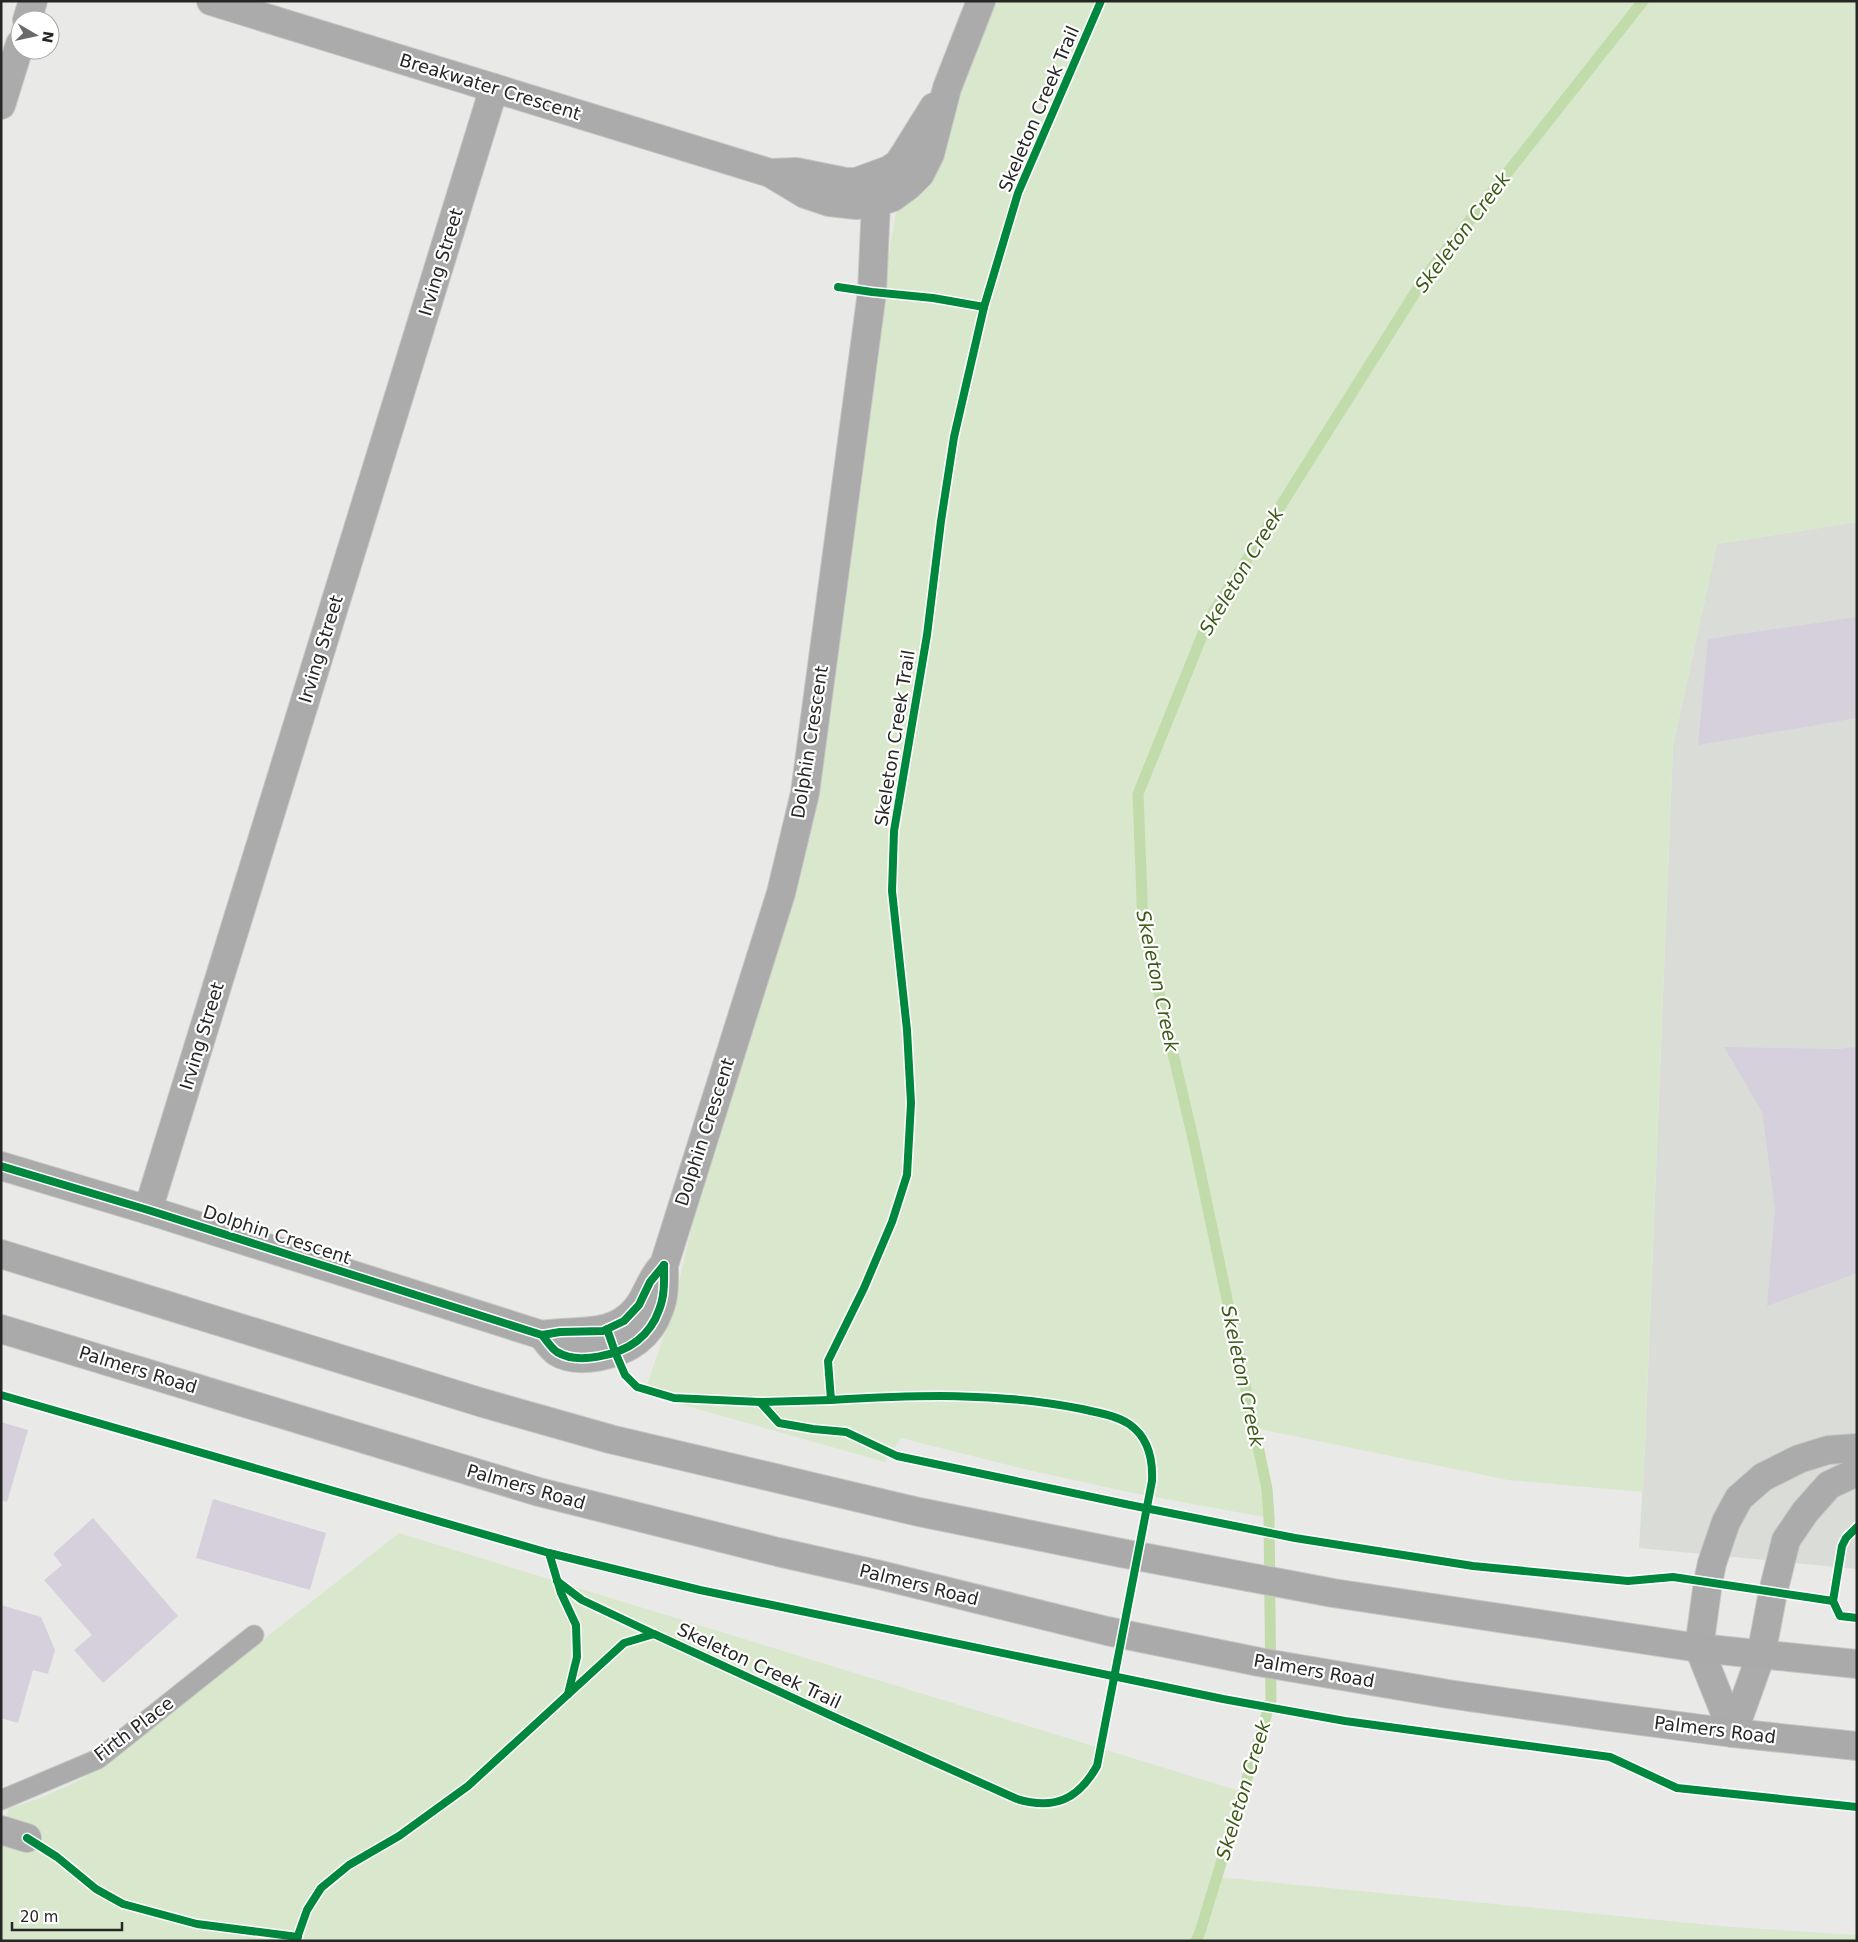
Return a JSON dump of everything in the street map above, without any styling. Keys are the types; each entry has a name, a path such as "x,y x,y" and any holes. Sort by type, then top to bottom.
{"main road":[{"path":"1,1254 483,1402 610,1439 918,1512 1333,1593 1699,1648 1857,1664"},
{"name":"Palmers Road","path":"1,1328 540,1492 778,1552 889,1577 1107,1631 1259,1662 1448,1694 1733,1733 1857,1746"}],"street":[{"name":"Breakwater Crescent","path":"211,1 770,173 796,172 846,182 856,182 874,190 889,170 898,164 947,88 981,1"},
{"path":"1,105 15,60"},
{"name":"Irving Street","path":"148,1210 494,88"},
{"name":"Dolphin Crescent","path":"1,1166 148,1210 542,1335 560,1332 603,1330 624,1321 639,1305 650,1282 664,1265 781,893 805,794 872,292 874,190"},
{"path":"1733,1733 1699,1648 1712,1564 1726,1522 1739,1498 1763,1477 1799,1459 1828,1450 1857,1448"},
{"path":"1733,1733 1761,1655 1773,1592 1786,1540 1805,1512 1830,1485 1857,1472"}],"lane":[{"name":"Firth Place","path":"1,1800 98,1759 254,1635"}],"shaded area":[{"path":"1857,522 1857,1569 1639,1548 1645,1446 1673,745 1717,544"}],"green space":[{"path":"994,1 1857,1 1857,522 1717,544 1673,745 1643,1492 1508,1480 1254,1428 1267,1489 1269,1518 1133,1493 1028,1470 901,1438 885,1462 644,1394 672,1311 702,1184 810,828 883,287 897,206"},
{"path":"399,1533 1243,1792 1217,1877 1731,1927 1857,1935 1857,1941 1,1941 1,1846 23,1852 32,1825 6,1817 9,1808 38,1799 76,1782 116,1755"}],"building":[{"path":"1857,617 1857,718 1698,745 1708,639"},
{"path":"1724,1047 1837,1049 1857,1047 1857,1273 1767,1306 1775,1208 1762,1112"},
{"path":"1,1422 28,1430 7,1502 1,1500"},
{"path":"213,1499 326,1533 310,1590 196,1558"},
{"path":"93,1518 178,1616 103,1683 74,1650 92,1635 44,1580 62,1565 53,1554"},
{"path":"1,1605 41,1617 55,1650 48,1674 33,1670 18,1723 1,1718"}],"waterway":[{"name":"Skeleton Creek","path":"1196,1941 1271,1700 1269,1518 1267,1489 1195,1147 1143,925 1138,794 1208,621 1425,277 1643,1"}],"cycle path":[{"name":"Skeleton Creek Trail","path":"296,1941 307,1910 321,1888 349,1865 399,1836 468,1786 624,1643 654,1634 1017,1799 1042,1803 1064,1799 1082,1787 1097,1766 1152,1481 1152,1465 1148,1449 1141,1435 1129,1424 1112,1416 1082,1409 1019,1400 957,1396 831,1400 828,1361 864,1288 892,1222 907,1175 911,1103 907,1030 892,891 894,831 927,635 941,521 954,437 984,307 1018,193 1101,1"},
{"path":"838,287 933,298 984,307"},
{"path":"1,1166 148,1210 542,1335 560,1332 603,1331 624,1321 639,1305 650,1282 664,1265"},
{"path":"542,1335 557,1352 576,1358 598,1357 629,1346 637,1341 653,1323 661,1305 664,1265"},
{"path":"607,1329 625,1375 637,1387 674,1398 760,1402 831,1400"},
{"path":"1,1395 549,1553 700,1590 1223,1699 1345,1721 1610,1757 1677,1788 1857,1807"},
{"path":"760,1402 779,1423 846,1432 897,1456 1295,1538 1473,1566 1628,1581 1673,1577 1833,1601 1840,1616 1857,1618"},
{"path":"1833,1601 1842,1546 1846,1538 1857,1527"},
{"path":"549,1553 561,1593 576,1625 577,1657 568,1694"},
{"path":"557,1581 582,1600 654,1634"},
{"path":"27,1838 57,1857 96,1889 123,1904 197,1924 298,1937"}]}
